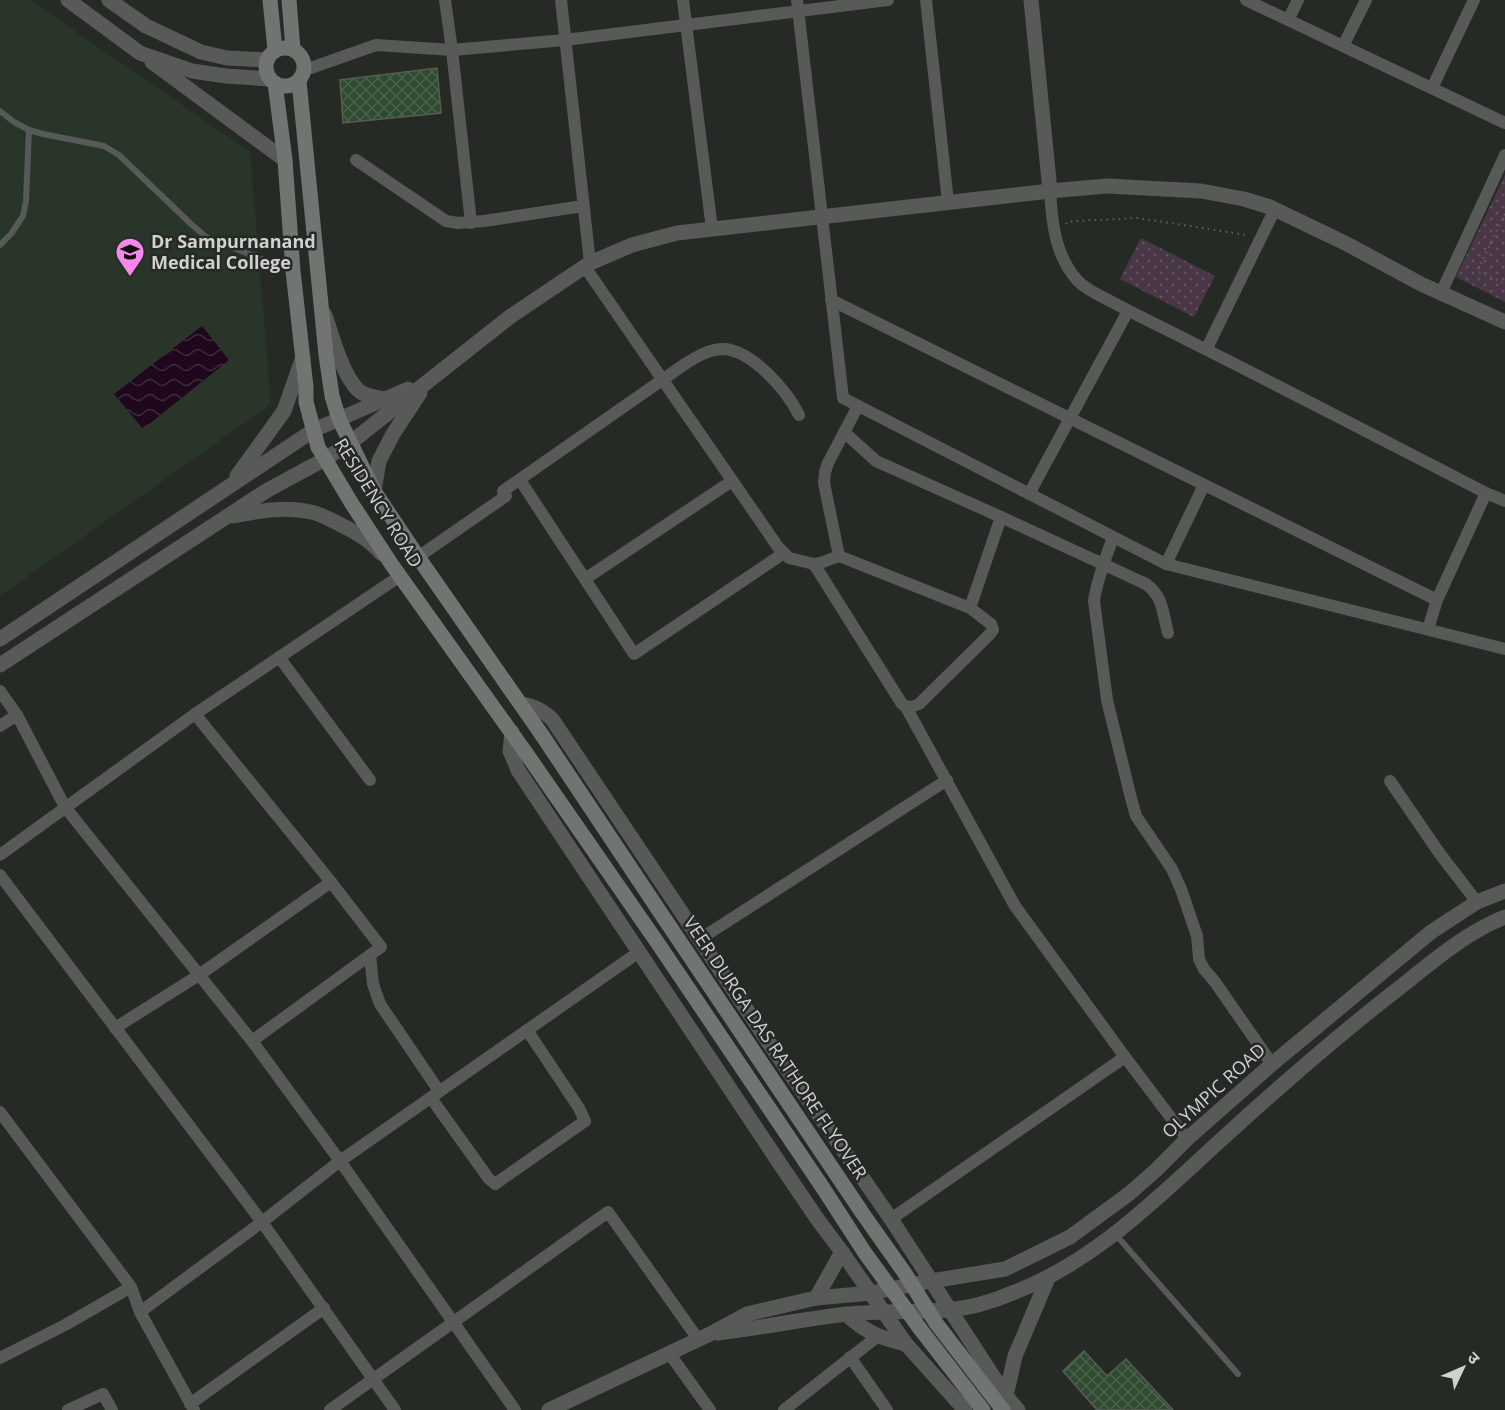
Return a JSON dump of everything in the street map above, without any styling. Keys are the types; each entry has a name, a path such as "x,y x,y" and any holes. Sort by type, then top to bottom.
{"main road":[{"path":"270,0 271,55 266,67 272,81 281,86 293,85 302,76 305,64 299,52 287,47 271,55"},
{"path":"289,0 293,49"},
{"name":"RESIDENCY ROAD","path":"302,76 326,355 332,396 339,418 374,491 521,704"},
{"name":"RESIDENCY ROAD","path":"272,81 285,160 306,402 318,447 352,504 396,570 512,732"},
{"name":"VEER DURGA DAS RATHORE FLYOVER","path":"521,704 904,1272 936,1323 1005,1403"},
{"path":"512,732 657,942 865,1253 983,1410"}],"street":[{"path":"68,0 285,160"},
{"path":"110,0 146,26 201,52 227,58 271,55"},
{"path":"445,0 471,223"},
{"path":"561,0 588,265 732,481 778,547 789,558 814,564 839,556 970,608 991,624 993,630 989,635 919,704 914,707 906,706"},
{"path":"683,0 712,229"},
{"path":"302,76 375,45 452,50 566,40 686,25 798,6 888,0"},
{"path":"926,0 948,202"},
{"path":"1031,0 1052,223 1064,261 1079,282 1128,311 1505,501"},
{"path":"1246,0 1505,123"},
{"path":"1288,20 1298,0"},
{"path":"1343,46 1366,0"},
{"path":"1432,88 1474,0"},
{"path":"798,6 843,399 1166,564 1505,649"},
{"path":"140,53 192,71 272,81"},
{"path":"1441,293 1505,155"},
{"path":"356,160 446,220 458,223 583,206"},
{"path":"0,665 225,517 350,442 511,316 588,265 632,245 677,233 1107,186 1201,191 1244,199 1275,209 1421,284 1505,322"},
{"path":"1209,344 1275,209"},
{"path":"831,300 1437,600"},
{"path":"321,304 348,377 359,391 385,399"},
{"path":"1029,494 1128,311"},
{"path":"418,557 506,496 503,491 684,364 704,353 724,349 744,356 777,381 799,415"},
{"path":"227,488 284,411 303,357"},
{"path":"0,639 314,430 428,381"},
{"path":"374,491 379,461 393,434 428,381"},
{"path":"839,556 824,483 825,472 858,406"},
{"path":"844,432 876,461 1146,584 1153,590 1161,604 1168,633"},
{"path":"520,480 634,654 784,553"},
{"path":"585,579 732,481"},
{"path":"1166,564 1204,485"},
{"path":"1428,629 1437,600 1486,493"},
{"path":"0,855 195,714 279,657 396,570 373,544 348,528 314,512 294,509 265,510 225,517"},
{"path":"970,608 1001,517"},
{"path":"1113,537 1094,601 1110,711 1136,816 1172,869 1181,889 1197,936 1199,959 1204,969 1272,1064"},
{"path":"814,564 902,704 906,706 1016,906 1187,1139"},
{"path":"279,657 370,780"},
{"path":"0,691 17,715 65,807 252,1041 516,1410"},
{"path":"521,704 543,710 552,719 767,1040 891,1219 950,1310 1005,1403 1018,1410"},
{"path":"195,714 381,947 252,1041"},
{"path":"0,726 17,715"},
{"path":"512,732 510,751 518,770 780,1164 906,1344 965,1410"},
{"path":"700,939 946,780"},
{"path":"1390,781 1440,854 1477,902"},
{"path":"0,875 262,1221 395,1410"},
{"path":"116,1028 199,975 331,882"},
{"name":"OLYMPIC ROAD","path":"549,1410 747,1314 816,1298 871,1293 1005,1269 1070,1237 1130,1193 1272,1064 1431,932 1477,902 1505,891"},
{"path":"330,1410 608,1212 704,1336 846,1314 950,1310 977,1305 1015,1293 1083,1258 1115,1234 1142,1213 1286,1081 1375,1006 1445,951 1488,924 1505,917"},
{"path":"140,1312 340,1161 639,952"},
{"path":"369,955 373,984 380,1004 435,1095 489,1179 495,1184 585,1121 579,1108 526,1030"},
{"path":"891,1219 1125,1057"},
{"path":"0,1112 131,1287 140,1312 192,1407 324,1308"},
{"path":"816,1298 842,1252"},
{"path":"1005,1403 1015,1356 1048,1278"},
{"path":"0,1358 131,1287"},
{"path":"846,1314 858,1325 878,1336 906,1344"},
{"path":"784,1410 878,1336"},
{"path":"669,1353 704,1408"},
{"path":"850,1358 886,1410"},
{"path":"68,1410 103,1394 112,1410"},
{"path":"983,1410 1005,1403"}],"lane":[{"path":"0,111 29,130 104,146 119,155 207,237 293,272"},
{"path":"0,245 11,234 22,216 26,201 29,130"},
{"path":"1115,1234 1238,1374"}],"path":[{"path":"1505,214 1477,272 1505,284"},
{"path":"1065,230 1064,226 1067,222 1138,218 1249,235 1259,241"}],"shaded area":[{"name":"Dr Sampurnanand Medical College","path":"0,0 30,0 250,152 271,404 0,596"},
{"path":"1505,175 1505,302 1456,277"},
{"path":"1141,238 1215,276 1194,317 1120,279"}],"water":[{"path":"202,326 229,360 143,429 114,394"}],"building":[{"path":"437,68 441,113 343,123 340,80"},
{"path":"1084,1351 1107,1376 1126,1359 1173,1410 1097,1410 1063,1371"}],"place":[{"name":"Dr Sampurnanand Medical College","path":"130,278"}]}
